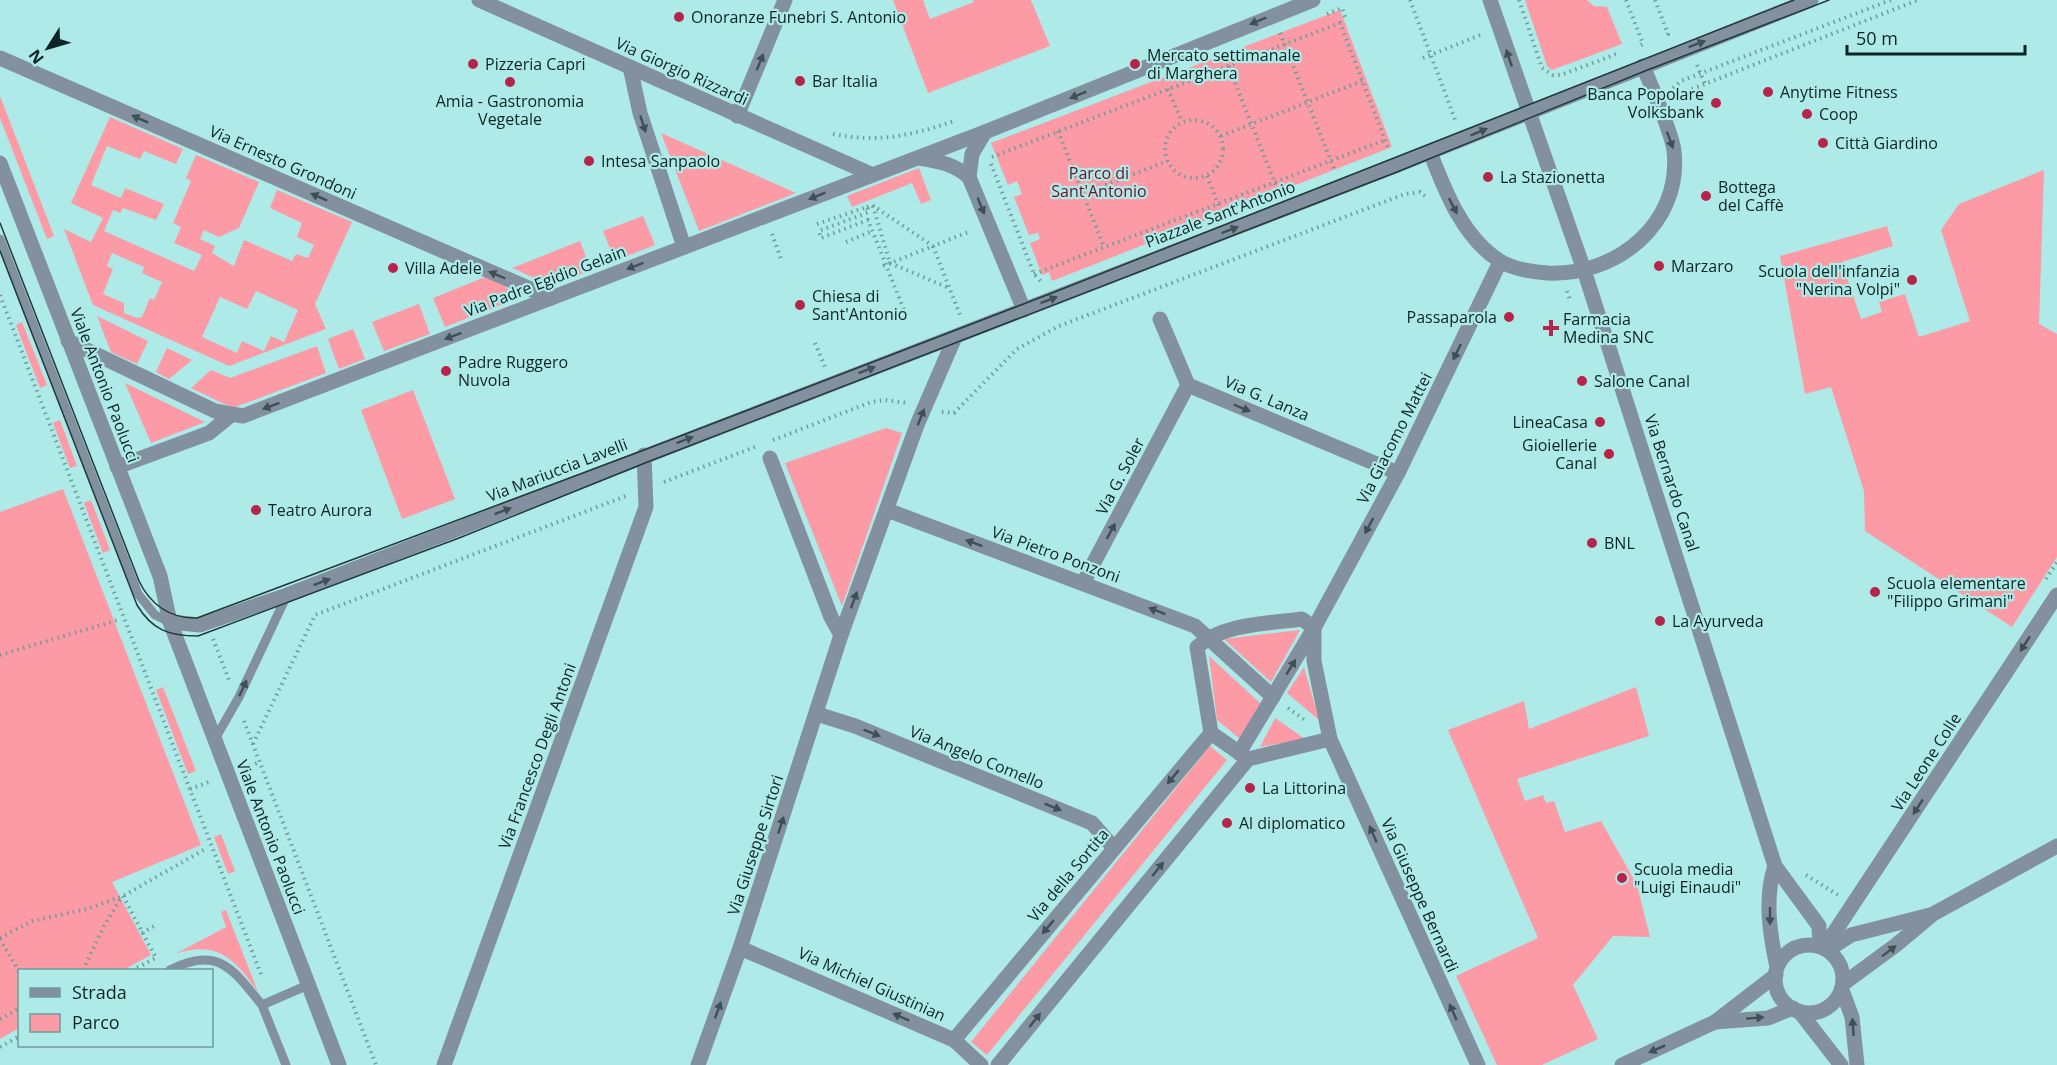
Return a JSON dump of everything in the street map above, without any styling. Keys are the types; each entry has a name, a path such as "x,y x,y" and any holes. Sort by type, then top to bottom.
{"street":[{"name":"Via Giorgio Rizzardi","path":"479,0 871,174"},
{"path":"737,116 785,0"},
{"path":"871,174 919,158 1313,0"},
{"name":"Via Bernardo Canal","path":"1490,0 1584,270 1775,866 1819,926 1824,948"},
{"name":"Piazzale Sant'Antonio","path":"955,337 1430,152 1811,0"},
{"name":"Via Ernesto Grondoni","path":"0,58 551,298"},
{"path":"1430,152 1455,210 1476,239 1500,262 1531,272 1562,273 1584,270 1609,261 1637,246 1651,230 1665,208 1672,184 1674,150 1643,66"},
{"path":"630,67 640,113 684,247"},
{"path":"969,177 972,154 985,132"},
{"path":"919,158 959,168 969,177 1024,310"},
{"name":"Viale Antonio Paolucci","path":"1,171 160,576 170,622 339,1065"},
{"name":"Via Padre Egidio Gelain","path":"117,467 209,433 230,416 243,416 261,410 871,174"},
{"name":"Via Giacomo Mattei","path":"1244,756 1273,697 1314,628 1398,473 1500,262"},
{"path":"1160,319 1188,385"},
{"name":"Via Mariuccia Lavelli","path":"170,622 200,625 287,595 644,455 955,337"},
{"name":"Via Giuseppe Sirtori","path":"698,1065 740,948 842,635 917,425 955,337"},
{"path":"68,341 230,416"},
{"name":"Via G. Lanza","path":"1188,385 1398,473"},
{"name":"Via G. Soler","path":"1083,583 1188,385"},
{"name":"Via Francesco Degli Antoni","path":"444,1065 646,507 644,455"},
{"path":"770,458 831,617 842,635"},
{"name":"Via Pietro Ponzoni","path":"887,510 1195,626 1273,697"},
{"name":"Via Leone Colle","path":"1824,948 2057,595"},
{"path":"1244,756 1211,733 1197,647 1208,637 1222,631 1302,619 1314,628"},
{"name":"Via Giuseppe Bernardi","path":"1314,628 1314,661 1330,739 1478,1065"},
{"name":"Via Angelo Comello","path":"817,714 855,726 1092,823 1114,848"},
{"name":"Via della Sortita","path":"954,1040 1211,733"},
{"path":"998,1065 1244,756 1330,739"},
{"path":"1715,1022 1768,1018 1796,1010 1812,1013 1825,1010 1836,1001 1842,987 1933,914 2057,846"},
{"name":"Via Bernardo Canal","path":"1775,866 1769,883 1770,933 1776,971"},
{"path":"1824,948 1851,934 1933,914"},
{"path":"1622,1065 1715,1022 1776,971 1783,956 1794,948 1807,944 1824,948 1840,963 1842,987 1852,1017 1857,1065"},
{"name":"Via Michiel Giustinian","path":"740,948 954,1040 981,1065"},
{"path":"1776,971 1779,994 1796,1010 1841,1065"}],"lane":[{"path":"0,239 138,594 155,615 170,622"},
{"path":"215,739 237,701 287,595"},
{"path":"173,969 207,958 221,962 237,974 267,1003 286,1065"},
{"path":"267,1003 309,985"}],"path":[{"path":"1410,0 1456,123"},
{"path":"1519,0 1542,68 1553,75 1561,75 1624,51"},
{"path":"1626,0 1643,45"},
{"path":"1655,0 1668,34 1660,38"},
{"path":"1669,96 1674,85 1891,0"},
{"path":"1680,103 1677,95 1918,0"},
{"path":"1272,16 1335,172"},
{"path":"1515,22 1525,18"},
{"path":"988,158 1340,23 1389,151"},
{"path":"1423,58 1488,32"},
{"path":"1634,48 1651,41"},
{"path":"1224,52 1280,193"},
{"path":"1695,59 1705,84"},
{"path":"1221,136 1362,81"},
{"path":"1168,89 1182,122"},
{"path":"831,134 863,140 902,138 960,119"},
{"path":"1193,119 1204,121 1214,127 1221,136 1224,147 1222,159 1216,169 1207,176 1195,178 1184,176 1174,170 1167,161 1164,150 1166,138 1172,128 1182,122 1193,119"},
{"path":"1059,131 1104,247"},
{"path":"1034,274 1385,140"},
{"path":"988,150 988,158 1034,274 1040,282 1048,285"},
{"path":"1083,194 1167,161"},
{"path":"1207,176 1222,216"},
{"path":"939,412 954,412 1017,349 1059,326 1413,191 1420,192 1430,202"},
{"path":"817,224 870,206"},
{"path":"870,206 869,212 819,231 821,238 868,220 904,310"},
{"path":"870,206 933,246 960,317"},
{"path":"870,206 886,265"},
{"path":"846,242 872,231"},
{"path":"886,265 971,231"},
{"path":"772,233 781,259"},
{"path":"886,265 949,288"},
{"path":"1566,289 1570,300"},
{"path":"0,295 267,1003"},
{"path":"815,343 827,372"},
{"path":"654,486 871,402 885,400 914,404"},
{"path":"253,744 315,615 631,494"},
{"path":"2044,581 2057,562"},
{"path":"0,655 118,620"},
{"path":"213,639 376,1065"},
{"path":"1273,697 1330,739"},
{"path":"18,970 0,938 32,921 87,909 123,896 207,848"},
{"path":"1798,869 1844,898"},
{"path":"123,896 156,958 135,969"},
{"path":"83,969 104,926 123,896"},
{"path":"142,933 154,926"},
{"path":"0,1018 18,1009"},
{"path":"0,1047 18,1037"}],"green space":[{"path":"893,0 923,0 930,19 974,2 973,0 1031,0 1050,46 928,93"},
{"path":"1525,0 1587,0 1594,6 1607,7 1622,44 1552,70 1547,66"},
{"name":"Parco di Sant'Antonio","path":"1340,10 1392,147 1052,281 1049,272 1042,275 1030,243 1040,239 1038,233 1029,235 1014,197 1022,194 1017,181 1008,185 991,143"},
{"path":"0,96 54,236 47,239 0,118"},
{"path":"110,117 183,149 176,164 144,151 140,159 107,146 91,185 121,198 125,188 164,204 156,220 123,208 120,213 113,210 104,231 194,271 202,255 174,243 181,227 173,223 191,181 186,178 196,155 259,182 239,228 219,237 204,230 200,239 215,246 212,253 234,266 244,240 292,261 296,254 308,258 314,245 297,237 302,223 270,208 277,190 352,222 315,304 326,329 229,366 93,305 64,229 91,242 103,218 71,203","holes":["112,253 144,267 142,273 162,282 154,300 150,298 142,317 137,318 124,313 124,303 103,294 113,269 107,266","256,291 298,310 284,342 271,336 264,351 242,341 237,353 202,337 220,297 247,309"]},
{"path":"661,133 796,193 699,231"},
{"path":"919,168 931,200 921,204 912,183 852,207 847,196"},
{"path":"2044,170 2039,324 2057,334 2057,557 2012,627 1865,531 1864,491 1831,387 1805,394 1780,256 1887,226 1893,246 1842,262 1861,319 1882,312 1879,302 1905,294 1919,337 1970,321 1941,230 1959,204"},
{"path":"643,216 655,245 615,261 603,231"},
{"path":"580,241 591,270 552,286 512,268"},
{"path":"485,277 504,285 516,299 445,327 433,298"},
{"path":"419,304 430,334 384,351 372,322"},
{"path":"97,316 148,341 137,364 111,352"},
{"path":"22,322 47,385 40,388 16,325"},
{"path":"353,329 365,359 339,369 328,339"},
{"path":"317,346 326,373 235,407 191,388 211,370 230,378"},
{"path":"167,348 192,360 169,379 156,372"},
{"path":"125,383 205,422 151,443"},
{"path":"413,390 455,499 402,519 361,410"},
{"path":"60,420 77,466 70,468 53,423"},
{"path":"886,428 902,433 842,606 785,463"},
{"path":"63,489 201,845 112,882 151,955 125,969 18,969 18,1029 0,1039 0,512"},
{"path":"91,500 110,550 103,553 84,503"},
{"path":"1300,630 1271,682 1224,639"},
{"path":"1209,656 1260,703 1240,739 1217,720"},
{"path":"1304,667 1319,720 1287,693"},
{"path":"163,687 196,771 188,774 156,690"},
{"path":"1636,687 1649,736 1517,779 1525,801 1543,795 1546,803 1554,801 1565,832 1601,821 1637,885 1650,937 1613,936 1573,985 1598,1039 1542,1065 1497,1065 1456,976 1538,938 1448,730 1524,701 1529,729"},
{"path":"1275,718 1305,739 1260,747"},
{"path":"1210,746 1227,760 987,1055 971,1042"},
{"path":"221,834 235,871 228,874 214,837"},
{"path":"226,910 258,992 241,970 224,955 202,949 175,954 226,927 221,912"}],"tram line":[{"path":"0,223 139,581 149,597 162,608 178,616 197,618 1052,293 1794,0"},
{"path":"0,251 137,605 143,614 162,630 178,635 198,636 459,538 645,463 1397,172 1645,71 1829,0"}],"place":[{"name":"Onoranze Funebri S. Antonio","path":"679,17"},
{"name":"Pizzeria Capri","path":"473,64"},
{"name":"Mercato settimanale di Marghera","path":"1135,64"},
{"name":"Bar Italia","path":"800,81"},
{"name":"Amia - Gastronomia Vegetale","path":"510,82"},
{"name":"Anytime Fitness","path":"1768,92"},
{"name":"Banca Popolare Volksbank","path":"1716,103"},
{"name":"Coop","path":"1807,114"},
{"name":"Città Giardino","path":"1823,143"},
{"name":"Intesa Sanpaolo","path":"589,161"},
{"name":"La Stazionetta","path":"1488,177"},
{"name":"Bottega del Caffè","path":"1706,196"},
{"name":"Marzaro","path":"1659,266"},
{"name":"Villa Adele","path":"393,268"},
{"name":"Scuola dell'infanzia \"Nerina Volpi\"","path":"1912,280"},
{"name":"Chiesa di Sant'Antonio","path":"800,305"},
{"name":"Passaparola","path":"1509,317"},
{"name":"Farmacia Medina SNC","path":"1551,328"},
{"name":"Padre Ruggero Nuvola","path":"446,371"},
{"name":"Salone Canal","path":"1582,381"},
{"name":"LineaCasa","path":"1600,422"},
{"name":"Gioiellerie Canal","path":"1609,454"},
{"name":"Teatro Aurora","path":"256,510"},
{"name":"BNL","path":"1592,543"},
{"name":"Scuola elementare \"Filippo Grimani\"","path":"1875,592"},
{"name":"La Ayurveda","path":"1660,621"},
{"name":"La Littorina","path":"1250,788"},
{"name":"Al diplomatico","path":"1227,823"},
{"name":"Scuola media \"Luigi Einaudi\"","path":"1622,878"}]}
